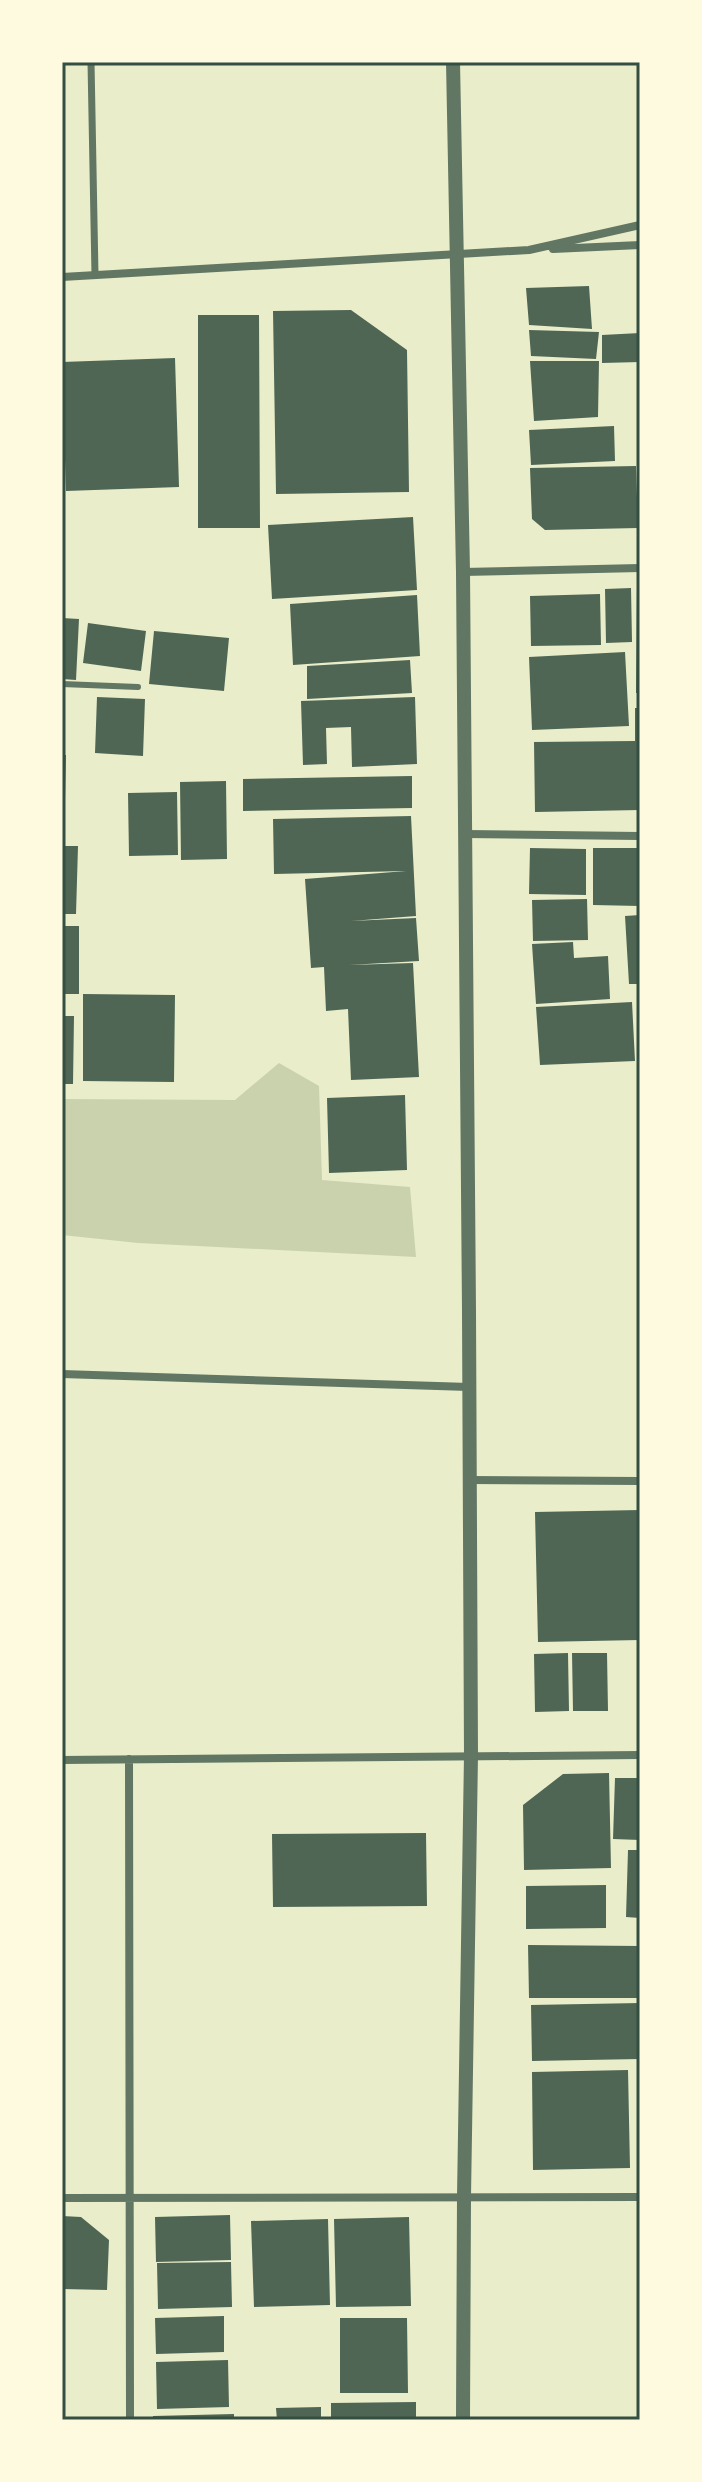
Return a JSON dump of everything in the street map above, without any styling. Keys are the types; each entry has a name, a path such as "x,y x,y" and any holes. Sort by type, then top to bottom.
{"street":[{"path":"91,62 95,275"},
{"path":"453,62 463,572 471,1755 463,2420"},
{"path":"529,250 640,225"},
{"path":"62,277 640,245"},
{"path":"463,572 640,568"},
{"path":"465,834 640,836"},
{"path":"62,1374 469,1387"},
{"path":"468,1480 640,1481"},
{"path":"62,1760 640,1755"},
{"path":"129,1759 130,2420"},
{"path":"62,2198 640,2197"}],"lane":[{"path":"62,684 138,687"}],"green space":[{"path":"279,1063 319,1086 322,1180 410,1187 416,1257 138,1243 62,1235 62,1099 235,1100"}],"building":[{"path":"589,286 592,329 529,325 526,288"},
{"path":"351,310 407,350 409,492 276,494 273,311"},
{"path":"198,315 259,315 260,528 198,528"},
{"path":"529,330 599,332 596,359 531,356"},
{"path":"640,333 640,362 602,363 602,335"},
{"path":"175,358 179,487 66,491 62,362"},
{"path":"530,361 599,361 598,417 534,421"},
{"path":"614,426 615,461 531,465 529,430"},
{"path":"636,466 638,528 545,530 532,519 530,468"},
{"path":"413,517 417,590 272,599 268,525"},
{"path":"631,588 632,642 606,643 605,589"},
{"path":"637,588 640,588 640,693 636,693"},
{"path":"600,594 601,645 531,646 530,596"},
{"path":"417,595 420,656 293,665 290,604"},
{"path":"62,618 79,619 76,680 62,679"},
{"path":"88,623 146,631 141,671 83,663"},
{"path":"154,631 229,638 224,691 149,684"},
{"path":"625,652 629,726 532,730 529,657"},
{"path":"410,660 412,693 307,699 307,666"},
{"path":"97,697 145,699 143,756 95,753"},
{"path":"415,697 417,764 352,767 351,727 326,728 327,764 303,765 301,701"},
{"path":"635,708 640,708 640,810 535,812 534,742 635,741"},
{"path":"62,755 66,755 65,800 62,800"},
{"path":"412,776 412,808 243,811 243,779"},
{"path":"226,781 227,859 181,860 180,782"},
{"path":"177,792 178,855 129,856 128,793"},
{"path":"411,816 416,916 351,921 416,918 419,961 349,965 413,963 419,1077 351,1080 348,1009 326,1011 324,967 311,968 305,879 406,871 274,874 273,819"},
{"path":"62,846 78,846 76,914 62,914"},
{"path":"530,848 586,849 586,895 529,894"},
{"path":"593,848 640,848 640,906 593,905"},
{"path":"587,899 588,940 533,941 532,900"},
{"path":"640,915 640,984 629,984 625,916"},
{"path":"62,926 79,926 79,994 62,994"},
{"path":"573,942 574,958 608,956 610,999 536,1004 532,944"},
{"path":"83,994 175,995 174,1082 83,1081"},
{"path":"632,1002 635,1061 540,1065 536,1007"},
{"path":"62,1016 74,1016 73,1084 62,1084"},
{"path":"405,1095 407,1170 329,1173 327,1098"},
{"path":"640,1510 640,1640 538,1642 535,1512"},
{"path":"568,1653 569,1711 535,1712 534,1654"},
{"path":"572,1653 607,1653 608,1711 573,1711"},
{"path":"609,1773 611,1868 524,1870 523,1805 563,1774"},
{"path":"615,1778 640,1778 640,1840 613,1839"},
{"path":"426,1833 427,1906 273,1907 272,1834"},
{"path":"628,1850 640,1850 640,1918 626,1917"},
{"path":"606,1885 606,1928 526,1929 526,1886"},
{"path":"528,1945 640,1946 640,1998 529,1998"},
{"path":"640,2003 640,2059 532,2061 531,2005"},
{"path":"628,2070 630,2168 533,2170 532,2072"},
{"path":"230,2215 231,2260 156,2262 155,2217"},
{"path":"62,2216 81,2217 109,2240 107,2290 62,2289"},
{"path":"409,2217 411,2306 336,2307 334,2219"},
{"path":"328,2219 330,2305 254,2307 251,2221"},
{"path":"231,2262 232,2307 158,2309 157,2263"},
{"path":"224,2316 224,2352 156,2354 155,2318"},
{"path":"340,2318 407,2318 408,2393 340,2393"},
{"path":"228,2360 229,2407 157,2409 156,2362"},
{"path":"416,2402 416,2420 331,2420 331,2403"},
{"path":"321,2407 321,2420 277,2420 276,2408"},
{"path":"234,2414 234,2420 153,2420 153,2416"}]}
